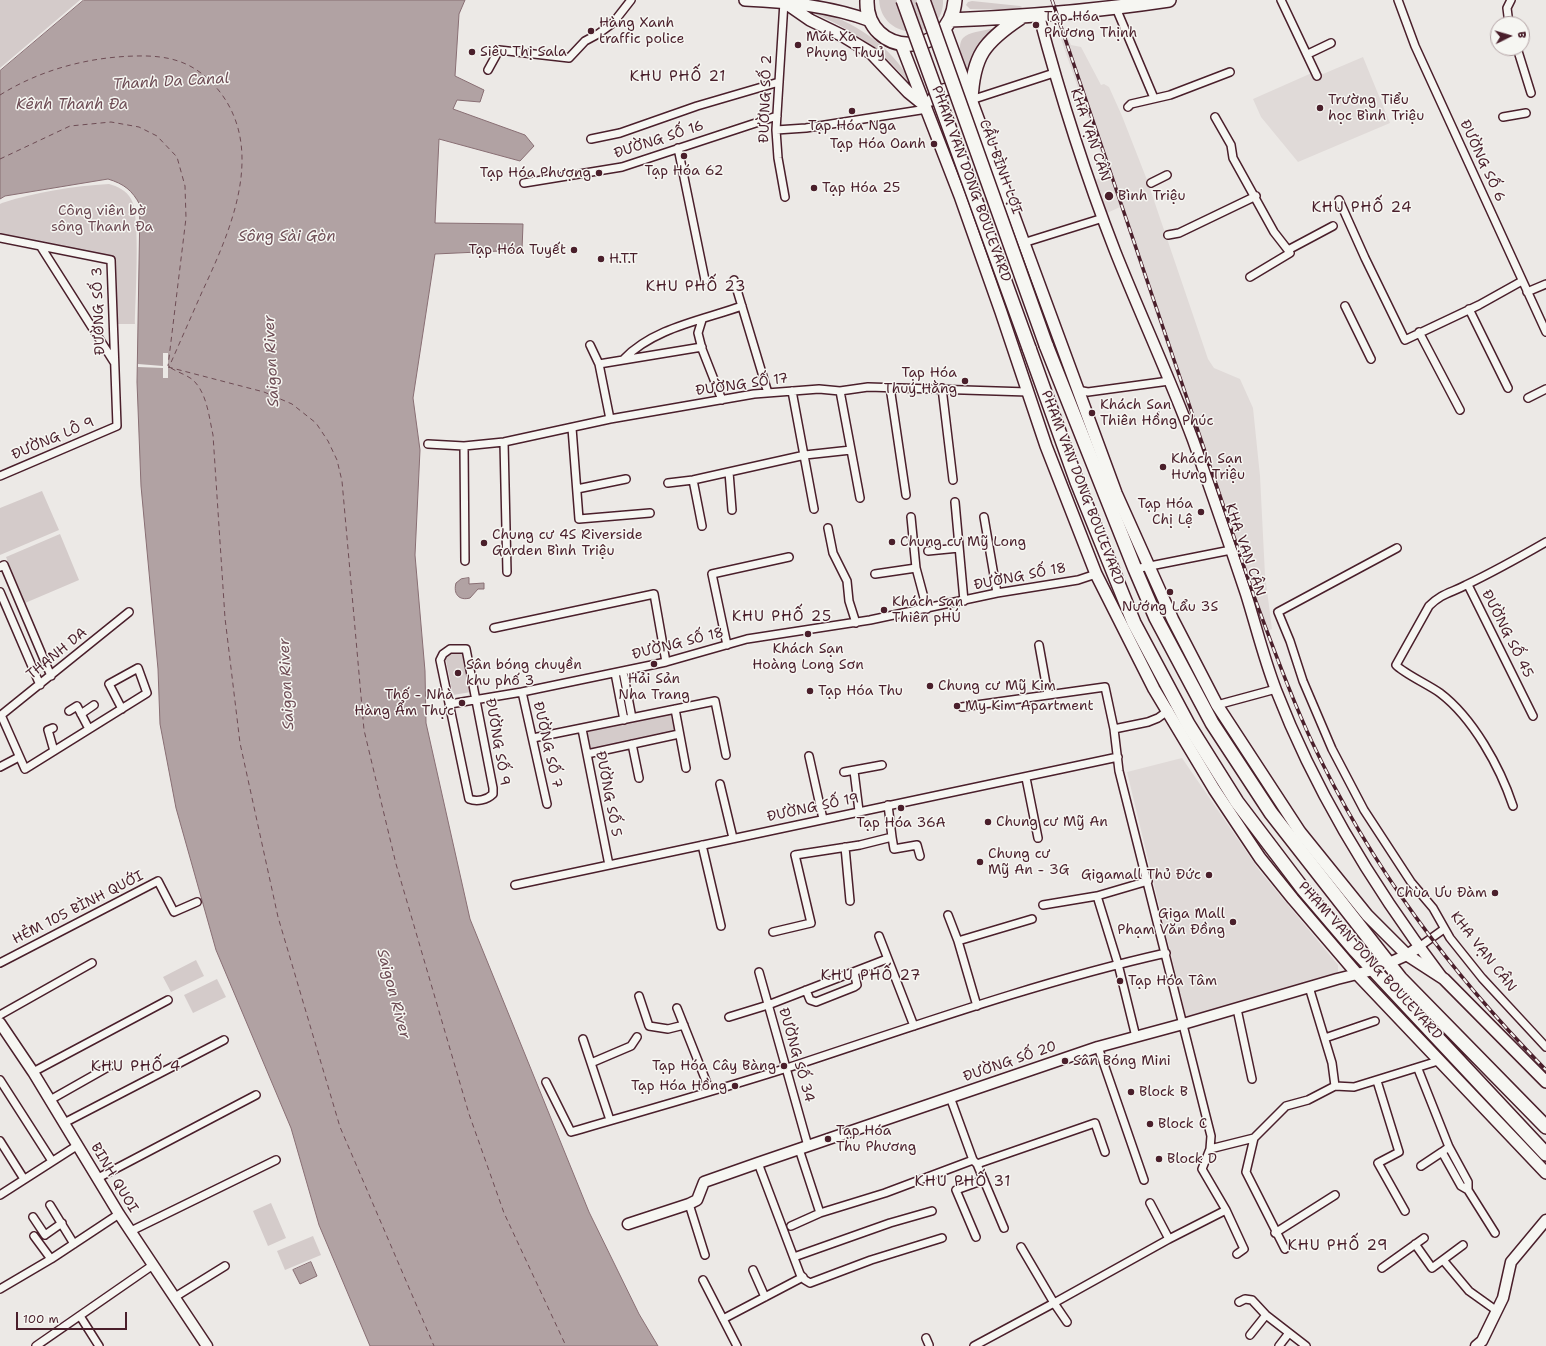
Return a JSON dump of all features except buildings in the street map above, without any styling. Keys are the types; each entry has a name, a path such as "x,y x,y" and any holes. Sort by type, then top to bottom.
{"highway":[{"path":"867,0 867,7 871,20 878,31 889,40 901,44 911,45 925,42 938,36 947,24 955,0"},
{"name":"PHAM VAN DONG BOULEVARD","path":"903,0 1045,393 1114,576 1173,708 1237,802 1303,889 1373,970 1546,1154"},
{"name":"CẦU BÌNH LỢI","path":"924,0 1046,345"},
{"path":"947,24 1116,8 1169,0"},
{"path":"971,100 972,82 976,64 985,46 994,36 1021,18"},
{"name":"PHAM VAN DONG BOULEVARD","path":"1046,345 1135,570 1156,618 1194,691 1255,790 1271,813 1389,964 1412,991 1546,1127"}],"main road":[{"path":"745,0 784,2 831,8 871,20"},
{"path":"784,2 810,20 871,53 908,92 926,108 934,96 948,88 959,91 971,100"},
{"name":"PHAM VAN DONG BOULEVARD","path":"947,24 971,100 1116,493 1173,620 1217,705 1280,803 1322,860 1367,915 1407,955 1444,979 1546,1082"},
{"name":"PHAM VAN DONG BOULEVARD","path":"901,44 999,305 1046,446 1096,574 1154,689 1173,708 1214,789 1260,858 1358,975 1438,1062 1546,1173"},
{"path":"1063,390 1077,390"},
{"path":"1028,392 1045,393"},
{"path":"1293,898 1303,889"}],"street":[{"path":"488,70 499,50 569,58 584,41 613,24 631,0"},
{"path":"1280,0 1308,54 1317,76"},
{"name":"ĐƯỜNG SỐ 6","path":"1398,0 1415,46 1546,332"},
{"path":"1508,16 1507,8 1511,0"},
{"name":"ĐƯỜNG SỐ 2","path":"784,2 776,130 778,158 785,196"},
{"path":"1116,8 1154,98"},
{"name":"KHA VẠN CÂN","path":"1039,16 1054,73 1103,218 1192,438 1231,550 1276,689 1315,773 1353,846 1392,909 1444,979"},
{"path":"1308,54 1331,43"},
{"path":"1519,56 1531,93"},
{"path":"1128,107 1131,104 1170,95 1230,72"},
{"path":"971,100 1054,73"},
{"path":"591,139 620,133 697,106 779,82"},
{"path":"776,130 806,128 926,108"},
{"path":"1503,117 1526,113"},
{"name":"ĐƯỜNG SỐ 16","path":"524,183 622,167 777,116"},
{"path":"1215,117 1231,145 1233,158 1256,196 1274,232 1289,252"},
{"path":"678,148 705,280"},
{"path":"1151,183 1167,175"},
{"path":"1168,235 1179,233 1256,196"},
{"path":"1339,200 1365,258 1405,340 1522,281"},
{"path":"1023,243 1103,218"},
{"path":"1250,277 1333,226"},
{"name":"ĐƯỜNG SỐ 3","path":"0,238 111,260 117,426"},
{"path":"41,247 114,362"},
{"path":"734,280 768,393"},
{"path":"1527,292 1546,284"},
{"path":"624,359 635,347 667,331 742,306"},
{"path":"1345,306 1372,359"},
{"path":"1469,309 1508,388"},
{"path":"702,320 698,333 722,400"},
{"path":"1419,332 1460,410"},
{"path":"590,345 599,364 610,419"},
{"path":"599,364 702,347"},
{"path":"1077,390 1088,392 1169,381"},
{"name":"ĐƯỜNG SỐ 17","path":"428,444 464,446 504,442 610,419 768,393 819,390 840,391 868,387 942,388 1028,392"},
{"path":"890,387 906,495"},
{"path":"942,388 953,480"},
{"path":"1528,398 1546,389"},
{"path":"792,391 814,509"},
{"path":"840,391 860,498"},
{"name":"ĐƯỜNG LÔ 9","path":"0,476 117,426"},
{"path":"572,428 579,519 650,513"},
{"path":"504,442 508,572"},
{"path":"464,446 465,561"},
{"path":"668,483 693,480 804,455 851,450"},
{"path":"729,472 732,510"},
{"path":"577,488 626,479"},
{"path":"693,480 702,526"},
{"path":"955,502 964,601"},
{"path":"911,517 916,568 927,609"},
{"path":"984,517 998,593"},
{"path":"828,528 833,553 847,581 849,601 856,622"},
{"path":"1513,806 1474,727 1441,694 1396,665 1429,606 1448,592 1468,585 1546,542"},
{"path":"928,551 959,548"},
{"name":"KHA VẠN CÂN","path":"1397,548 1278,612 1290,641 1303,681 1338,761 1364,810 1411,882 1433,908 1444,929 1482,978 1546,1047"},
{"path":"1135,570 1231,550"},
{"path":"727,645 712,574 788,557"},
{"path":"0,567 4,565 51,676"},
{"path":"875,574 916,568"},
{"name":"ĐƯỜNG SỐ 18","path":"450,704 522,692 666,662 747,639 927,609 998,593 1078,580 1096,574"},
{"name":"ĐƯỜNG SỐ 45","path":"1468,585 1533,716"},
{"path":"0,592 40,685"},
{"path":"494,628 654,594 666,662"},
{"path":"8,611 21,605"},
{"name":"THANH DA","path":"1,715 129,612"},
{"path":"1039,644 1048,695"},
{"name":"ĐƯỜNG SỐ 9","path":"450,649 466,649 476,700 493,794 488,799 474,800 469,798 440,660 443,654 450,649"},
{"path":"1,715 25,769 147,693 138,668 109,684 122,708"},
{"path":"624,671 632,718"},
{"path":"615,673 624,720"},
{"path":"962,707 1105,687 1114,729 1119,771 1148,881 1211,1136 1210,1149 1202,1169 1226,1210 1244,1249 1237,1254"},
{"path":"1217,705 1276,689"},
{"name":"ĐƯỜNG SỐ 7","path":"522,692 547,804"},
{"path":"533,738 715,701 726,755"},
{"path":"81,714 94,705"},
{"path":"69,711 77,706 89,729"},
{"path":"1114,729 1148,722 1158,718 1173,708"},
{"path":"675,709 686,768"},
{"path":"53,728 48,730 54,751"},
{"name":"ĐƯỜNG SỐ 5","path":"582,729 609,865"},
{"path":"587,754 679,734"},
{"path":"632,744 639,778"},
{"path":"810,756 823,819"},
{"path":"0,767 20,757"},
{"name":"ĐƯỜNG SỐ 19","path":"515,885 859,811 1026,778 1118,757"},
{"path":"844,772 882,765"},
{"path":"854,771 859,811"},
{"path":"1026,778 1038,838"},
{"path":"720,784 733,838"},
{"path":"888,805 894,850 917,845 920,856"},
{"path":"773,932 812,923 795,855 892,838"},
{"path":"702,845 721,926"},
{"path":"845,847 850,901"},
{"name":"HẺM 105 BÌNH QUỚI","path":"0,963 158,881 174,912 197,902"},
{"path":"1043,905 1098,896 1148,881"},
{"path":"1098,896 1118,964 1136,1037"},
{"path":"948,915 958,941 977,1006"},
{"path":"958,941 1032,918"},
{"path":"1419,947 1444,929"},
{"path":"878,936 914,1026"},
{"name":"ĐƯỜNG SỐ 20","path":"689,1204 697,1200 704,1182 1098,1047 1237,1009 1337,979 1358,975 1389,964 1419,947"},
{"path":"546,1082 571,1132 787,1068 977,1006 1118,964 1166,953"},
{"path":"729,1017 887,960"},
{"path":"0,1015 92,963"},
{"name":"ĐƯỜNG SỐ 34","path":"759,972 787,1068 820,1213"},
{"path":"806,990 810,1000 816,1002 857,985 854,972"},
{"path":"1309,988 1332,1063 1335,1086"},
{"path":"639,996 649,1026 668,1029 684,1025"},
{"path":"33,1072 168,1000"},
{"path":"677,1008 710,1090"},
{"path":"1237,1009 1252,1079"},
{"path":"1325,1038 1375,1021"},
{"name":"BINH QUOI","path":"0,1023 33,1072 119,1214 207,1346"},
{"path":"591,1063 631,1046 637,1037"},
{"path":"583,1039 610,1120"},
{"path":"64,1123 224,1040"},
{"path":"1098,1047 1144,1180"},
{"path":"1210,1149 1254,1138 1286,1106 1308,1100 1335,1086 1354,1087 1438,1062"},
{"path":"50,1100 110,1066"},
{"path":"1418,1069 1449,1147 1468,1182 1468,1190"},
{"path":"0,1080 52,1161"},
{"path":"1377,1081 1399,1152 1378,1163 1405,1211"},
{"path":"98,1178 256,1095"},
{"path":"950,1097 975,1162 1004,1228"},
{"path":"791,1226 820,1213 885,1193 1094,1123 1096,1124 1105,1152"},
{"path":"1254,1138 1246,1172 1285,1249"},
{"path":"0,1141 24,1179"},
{"path":"0,1195 78,1145"},
{"path":"1421,1166 1449,1147"},
{"path":"1442,1152 1461,1186 1468,1190 1495,1233"},
{"path":"131,1231 276,1160"},
{"path":"758,1163 794,1257 803,1277 810,1283 871,1260 942,1238"},
{"path":"976,1237 956,1190 984,1180"},
{"path":"1276,1233 1335,1195"},
{"path":"1150,1203 1169,1239"},
{"path":"628,1224 689,1204 705,1255"},
{"path":"50,1205 74,1244"},
{"path":"974,1346 1169,1239 1226,1210"},
{"path":"794,1257 890,1223 932,1211"},
{"path":"0,1289 51,1259 119,1214"},
{"path":"33,1217 45,1234 62,1223"},
{"path":"1476,1346 1482,1340 1503,1298 1511,1262 1546,1220"},
{"path":"34,1236 51,1259"},
{"path":"1382,1268 1424,1238"},
{"path":"1415,1244 1432,1268 1463,1245"},
{"path":"1021,1247 1067,1322"},
{"path":"1443,1260 1469,1291 1497,1311"},
{"path":"36,1346 49,1343 80,1316 153,1265"},
{"path":"175,1297 225,1266"},
{"path":"753,1270 765,1296"},
{"path":"723,1319 803,1277"},
{"path":"703,1280 737,1346"},
{"path":"1239,1302 1245,1298 1252,1300 1266,1315 1306,1346"},
{"path":"1250,1335 1266,1315"},
{"path":"80,1316 99,1346"},
{"path":"1279,1346 1289,1333"}],"shaded area":[{"path":"1067,37 1071,45 1081,47 1101,85 1104,84 1109,87 1122,116 1147,180 1208,359 1214,368 1240,379 1253,408 1260,476 1265,575 1272,629 1263,632 1120,207 1107,213 1096,180 1108,174 1061,39"},
{"name":"Trường Tiểu học Bình Triệu","path":"1363,57 1390,123 1298,162 1261,117 1253,99 1314,72 1316,77"},
{"name":"Giga Mall Phạm Văn Đồng","path":"1182,758 1259,870 1338,965 1338,972 1186,1017 1127,772"}],"green space":[{"path":"0,0 80,0 0,68"},
{"path":"879,0 943,0 941,14 934,23 924,29 913,32 901,30 891,24 883,14"},
{"path":"972,1 1022,7 1019,10 970,9 966,5 968,2"},
{"path":"814,11 842,20 870,36 894,58 911,83 909,83 878,51 866,42 855,34 815,14"},
{"path":"995,29 969,77 960,52 961,42 963,38 969,34"},
{"name":"Công viên bờ sông Thanh Đa","path":"109,184 124,191 131,199 134,208 137,240 135,324 117,324 116,259 113,256 0,235 0,204 2,203 55,190"},
{"path":"42,491 59,530 0,555 0,508"},
{"path":"60,534 79,580 25,603 6,557"},
{"name":"Sân bóng chuyền khu phố 3","path":"462,652 471,692 453,695 445,655"},
{"path":"671,714 675,731 591,749 587,732"},
{"path":"196,960 204,976 171,992 163,977"},
{"path":"217,979 226,997 193,1013 184,995"},
{"path":"271,1203 286,1238 268,1246 253,1211"},
{"path":"313,1236 321,1255 285,1270 277,1251"}],"water":[{"name":"Sông Sài Gòn","path":"84,0 465,0 459,14 455,76 484,90 480,102 457,100 453,109 525,135 534,146 520,161 439,139 435,223 523,224 522,250 435,254 413,398 420,450 415,555 425,671 426,723 470,919 589,1212 639,1314 658,1346 370,1346 319,1225 291,1128 216,950 176,808 160,724 158,669 141,486 137,382 140,205 134,195 127,188 108,179 5,196 0,199 0,71"},
{"path":"469,578 469,584 484,583 484,589 478,589 470,598 466,599 458,596 455,587 456,583 461,579"},
{"path":"311,1262 317,1276 300,1284 293,1270"}],"pier":[{"path":"163,353 168,353 168,378 163,378 163,368 138,367 138,364 163,366"}],"ferry route":[{"path":"0,95 34,77 70,65 128,56 159,57 179,61 205,76 220,92 234,115 241,140 242,166 239,192 223,244 169,367"},
{"path":"0,159 70,126 111,122 139,127 157,136 177,157 185,186 186,218 168,366"},
{"path":"168,367 264,392 292,404 316,423 328,441 337,460 342,481 364,730 396,864 469,1114 504,1213 566,1346"},
{"path":"171,368 191,378 198,385 207,406 213,435 225,618 240,743 278,917 340,1127 434,1346"}],"railway":[{"path":"1052,0 1254,596 1274,651 1312,742 1335,788 1360,832 1415,916 1477,995 1546,1070"}],"place":[{"name":"Tạp Hóa Phương Thịnh","path":"1036,25"},
{"name":"Hàng Xanh traffic police","path":"591,31"},
{"name":"Mát Xa Phụng Thuỷ","path":"798,45"},
{"name":"Siêu Thị Sala","path":"472,52"},
{"name":"Trường Tiểu học Bình Triệu","path":"1320,108"},
{"name":"Tạp Hóa Nga","path":"852,111"},
{"name":"Tạp Hóa Oanh","path":"934,144"},
{"name":"Tạp Hóa 62","path":"684,156"},
{"name":"Tạp Hóa Phượng","path":"599,173"},
{"name":"Tạp Hóa 25","path":"814,188"},
{"name":"Bình Triệu","path":"1109,196"},
{"name":"Tạp Hóa Tuyết","path":"574,250"},
{"name":"H.T.T","path":"601,259"},
{"name":"Tạp Hóa Thuý Hằng","path":"965,381"},
{"name":"Khách Sạn Thiên Hồng Phúc","path":"1092,413"},
{"name":"Khách Sạn Hưng Triệu","path":"1163,467"},
{"name":"Tạp Hóa Chị Lệ","path":"1201,512"},
{"name":"Chung cư Mỹ Long","path":"892,542"},
{"name":"Chung cư 4S Riverside Garden Bình Triệu","path":"484,543"},
{"name":"Nướng Lẩu 3S","path":"1170,592"},
{"name":"Khách Sạn Thiên pHÚ","path":"884,610"},
{"name":"Khách Sạn Hoàng Long Sơn","path":"808,634"},
{"name":"Hải Sản Nha Trang","path":"654,664"},
{"name":"Sân bóng chuyền khu phố 3","path":"458,673"},
{"name":"Chung cư Mỹ Kim","path":"930,686"},
{"name":"Tạp Hóa Thu","path":"810,691"},
{"name":"Thố - Nhà Hàng Ẩm Thực","path":"462,703"},
{"name":"My Kim Apartment","path":"957,706"},
{"name":"Tạp Hóa 36A","path":"901,808"},
{"name":"Chung cư Mỹ An","path":"988,822"},
{"name":"Chung cư Mỹ An - 3G","path":"980,862"},
{"name":"Gigamall Thủ Đức","path":"1209,875"},
{"name":"Chùa Ưu Đàm","path":"1495,893"},
{"name":"Giga Mall Phạm Văn Đồng","path":"1233,922"},
{"name":"Tạp Hóa Tâm","path":"1120,981"},
{"name":"Sân Bóng Mini","path":"1065,1061"},
{"name":"Tạp Hóa Cây Bàng","path":"784,1066"},
{"name":"Tạp Hóa Hồng","path":"735,1086"},
{"name":"Block B","path":"1131,1092"},
{"name":"Block C","path":"1150,1124"},
{"name":"Tạp Hóa Thu Phương","path":"828,1139"},
{"name":"Block D","path":"1159,1159"}],"district":[{"name":"KHU PHỐ 21","path":"678,77"},
{"name":"KHU PHỐ 24","path":"1362,208"},
{"name":"KHU PHỐ 23","path":"696,287"},
{"name":"KHU PHỐ 25","path":"782,617"},
{"name":"KHU PHỐ 27","path":"871,976"},
{"name":"KHU PHỐ 4","path":"136,1067"},
{"name":"KHU PHỐ 31","path":"963,1182"},
{"name":"KHU PHỐ 29","path":"1338,1246"}],"water label":[{"name":"Thanh Da Canal","path":"171,82"},
{"name":"Kênh Thanh Đa","path":"72,105"},
{"name":"Saigon River","path":"272,361"},
{"name":"Saigon River","path":"287,684"},
{"name":"Saigon River","path":"393,994"}]}
